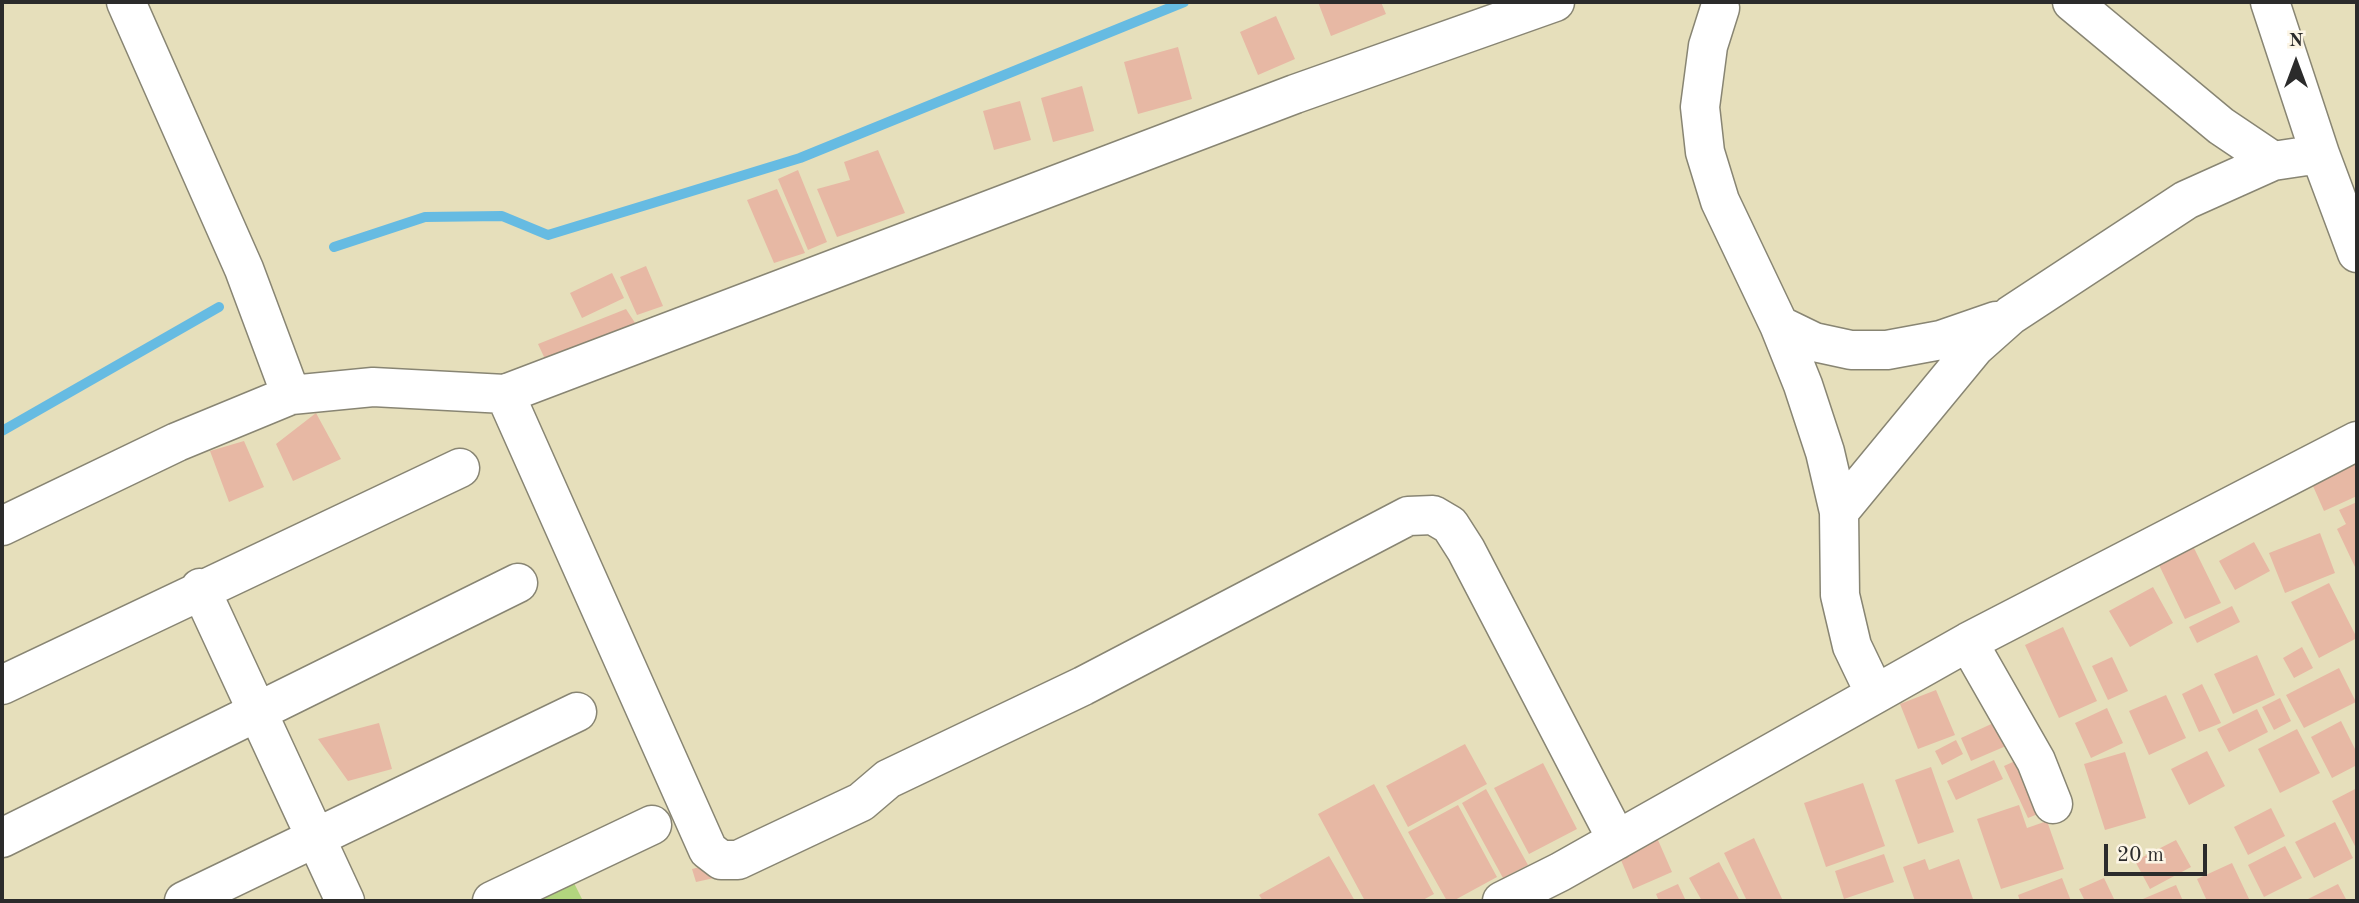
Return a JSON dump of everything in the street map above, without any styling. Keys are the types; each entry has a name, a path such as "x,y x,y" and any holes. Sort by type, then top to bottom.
{"street":[{"path":"126,2 244,269 291,395"},
{"path":"2,526 177,442 291,395 373,387 505,394 1295,94 1555,2"},
{"path":"2072,2 2221,126 2273,161"},
{"path":"2270,2 2320,155 2357,253"},
{"path":"1721,4 1708,46 1700,107 1705,152 1720,201 1779,325 1818,430 1839,512 1840,595 1852,646 1875,694"},
{"path":"1839,512 1975,347 2011,315 2186,200 2273,161 2320,155"},
{"path":"1779,325 1815,342 1851,350 1887,350 1941,340 2011,315"},
{"path":"505,394 708,850 720,859 738,860 861,803 888,779 1083,686 1408,516 1421,515 1433,515 1450,525 1466,550 1617,839"},
{"path":"1502,901 1566,887 1617,839 1968,642 2357,441"},
{"path":"2,685 200,588 460,468"},
{"path":"2,838 518,583"},
{"path":"200,588 345,901"},
{"path":"1968,642 2036,761 2053,804"},
{"path":"184,901 576,712"},
{"path":"492,901 652,825"}],"green space":[{"path":"573,881 583,901 523,901"}],"building":[{"path":"1318,2 1381,2 1386,14 1331,36"},
{"path":"1276,16 1295,59 1258,75 1240,32"},
{"path":"1178,47 1192,99 1138,114 1124,62"},
{"path":"1082,86 1094,131 1053,142 1041,98"},
{"path":"1020,101 1031,140 994,150 983,111"},
{"path":"878,150 905,213 837,237 817,189 850,180 844,162"},
{"path":"798,170 827,242 808,250 778,179"},
{"path":"777,189 805,253 774,263 747,200"},
{"path":"646,266 663,306 637,315 620,277"},
{"path":"612,273 624,298 582,318 570,293"},
{"path":"626,309 637,326 545,359 538,344"},
{"path":"316,413 341,459 293,481 276,444"},
{"path":"244,441 264,487 229,502 210,451"},
{"path":"2357,455 2357,496 2324,511 2309,477"},
{"path":"2357,502 2355,567 2337,529 2346,524 2339,510"},
{"path":"2320,533 2335,573 2285,593 2269,553"},
{"path":"2254,542 2270,571 2235,590 2219,561"},
{"path":"2194,548 2221,603 2185,619 2159,565"},
{"path":"2329,583 2357,638 2319,658 2291,602"},
{"path":"2153,587 2173,623 2130,647 2109,611"},
{"path":"2232,606 2240,622 2197,643 2189,627"},
{"path":"2063,627 2097,701 2059,718 2025,645"},
{"path":"2302,647 2313,668 2294,678 2283,658"},
{"path":"2257,655 2275,695 2233,714 2214,674"},
{"path":"2112,657 2128,691 2108,700 2092,666"},
{"path":"2339,668 2356,702 2304,728 2286,695"},
{"path":"2202,684 2221,723 2199,732 2182,694"},
{"path":"1936,690 1955,735 1918,749 1900,704"},
{"path":"2166,695 2186,738 2149,755 2129,711"},
{"path":"2280,698 2291,721 2274,730 2262,707"},
{"path":"2107,708 2123,743 2091,758 2075,723"},
{"path":"2257,709 2268,732 2229,752 2217,729"},
{"path":"2002,719 2013,743 1971,761 1961,738"},
{"path":"2341,721 2357,753 2357,765 2332,778 2311,737"},
{"path":"379,723 392,769 348,781 318,739"},
{"path":"2297,729 2320,773 2280,793 2258,749"},
{"path":"1956,740 1963,754 1942,765 1935,751"},
{"path":"1465,744 1487,784 1408,827 1386,786"},
{"path":"2207,751 2225,786 2189,805 2171,769"},
{"path":"2125,752 2146,818 2105,830 2084,764"},
{"path":"2026,756 2050,809 2028,818 2004,766"},
{"path":"1994,760 2003,779 1956,800 1947,781"},
{"path":"1543,763 1577,829 1529,854 1494,788"},
{"path":"1931,767 1954,832 1918,844 1895,780"},
{"path":"1863,783 1885,846 1826,867 1804,803"},
{"path":"1374,784 1434,894 1421,901 1365,901 1318,814"},
{"path":"2357,788 2357,850 2332,801"},
{"path":"1486,789 1528,865 1503,878 1462,803"},
{"path":"1458,805 1497,877 1453,901 1447,901 1408,832"},
{"path":"2019,805 2027,828 2047,821 2064,869 2001,889 1977,819"},
{"path":"2271,808 2285,836 2248,855 2234,827"},
{"path":"2335,822 2353,858 2314,878 2295,842"},
{"path":"1654,831 1672,872 1633,889 1616,848"},
{"path":"1754,838 1783,901 1747,901 1724,853"},
{"path":"2176,840 2191,867 2150,889 2135,861"},
{"path":"2285,846 2302,878 2264,897 2248,865"},
{"path":"1884,854 1894,882 1844,899 1835,871"},
{"path":"1329,856 1355,901 1263,901 1259,895"},
{"path":"1925,859 1929,870 1959,859 1973,899 1915,901 1903,867"},
{"path":"1719,862 1740,901 1702,901 1689,878"},
{"path":"2232,863 2250,901 2207,901 2197,879"},
{"path":"711,864 714,878 696,882 692,869"},
{"path":"2062,878 2071,901 2020,901 2018,895"},
{"path":"2104,878 2114,899 2085,901 2079,889"},
{"path":"1678,884 1686,901 1659,901 1656,894"},
{"path":"2338,884 2347,901 2304,901"},
{"path":"2176,885 2183,901 2138,901"}],"waterway":[{"path":"334,247 425,217 502,216 548,235 800,158 1184,2"},
{"path":"2,431 219,307"}]}
